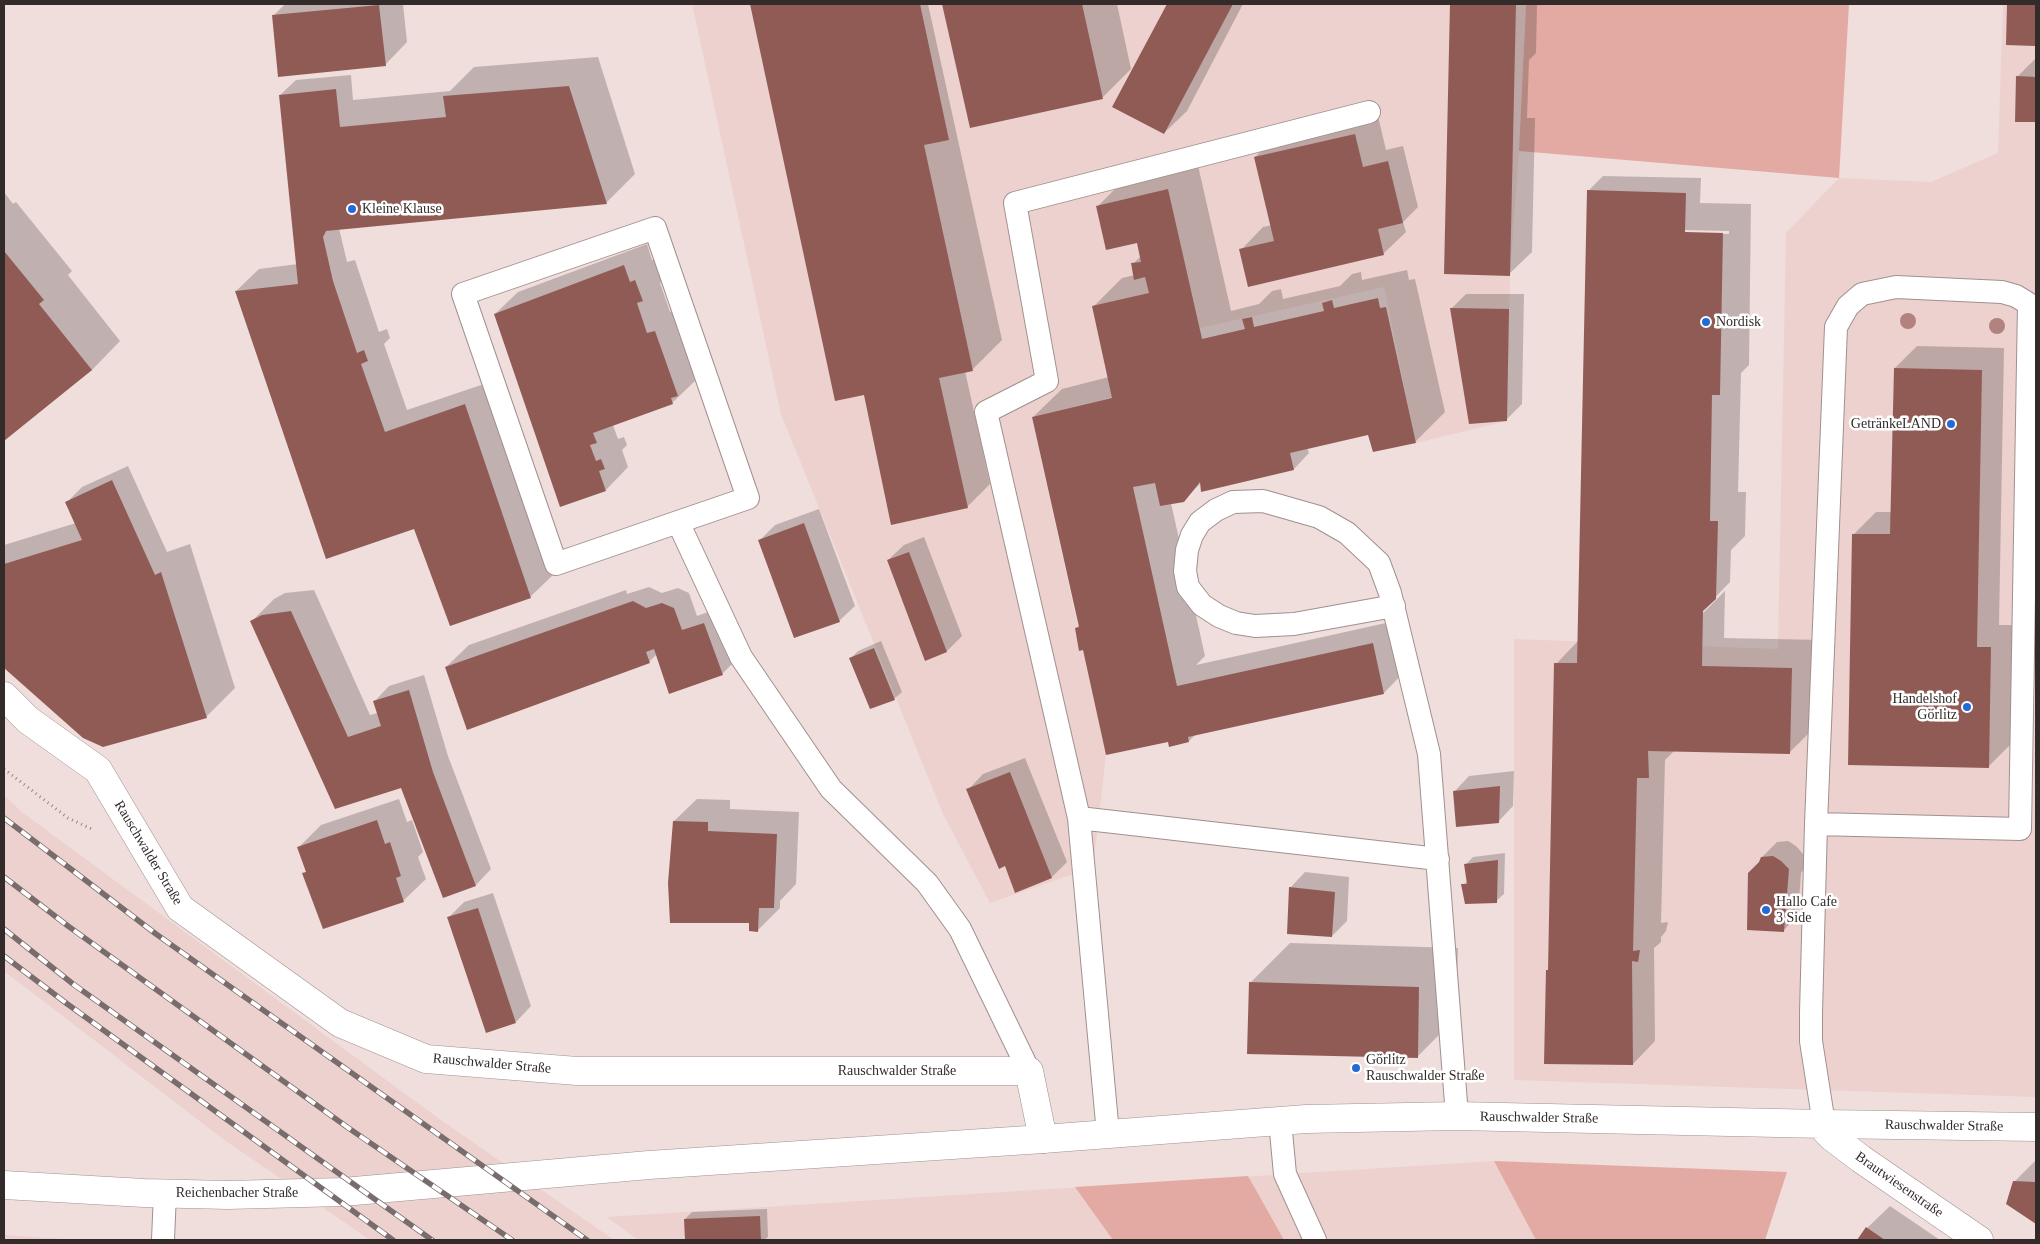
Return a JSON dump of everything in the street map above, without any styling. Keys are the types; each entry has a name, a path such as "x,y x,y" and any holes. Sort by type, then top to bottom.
{"main road":[{"name":"Rauschwalder Straße","path":"4,696 28,720 98,770 180,908 340,1024 426,1058 577,1071 1029,1071"},
{"path":"1029,1071 1044,1139"},
{"name":"Rauschwalder Straße","path":"470,1181 649,1165 1044,1139 1306,1118 1457,1116 2036,1127"},
{"name":"Brautwiesenstraße","path":"1824,1124 1827,1132 1832,1137 1860,1159 1979,1240"},
{"name":"Reichenbacher Straße","path":"4,1185 228,1195 343,1192 470,1181"}],"lane":[{"path":"1108,1134 1079,818 986,412 1047,382 1015,203 1369,112"},
{"path":"655,228 748,498 678,522 556,564 463,294 655,228"},
{"path":"1816,824 2020,829 2029,304 2016,296 2002,292 1896,287 1862,294 1848,306 1836,326 1816,824 1812,1041 1824,1124"},
{"path":"1394,606 1294,624 1255,626 1236,623 1219,616 1202,605 1188,587 1184,571 1192,535 1200,522 1216,510 1233,502 1263,501 1320,517 1347,533 1379,564 1394,606 1429,754 1457,1116"},
{"path":"678,522 741,657 831,789 927,883 960,929 1029,1071"},
{"path":"1079,818 1438,859"},
{"path":"1280,1121 1285,1174 1315,1240"},
{"path":"163,1240 164,1193"}],"path":[{"path":"4,769 68,818 101,833"}],"shaded area":[{"path":"692,4 1526,4 1519,151 1510,276 1507,421 1416,443 1384,287 1200,328 1212,372 1032,417 1106,755 1093,867 990,903 943,814 781,414"},
{"path":"1526,4 1849,4 1839,178 1519,151"},
{"path":"2003,4 2036,4 2036,1097 1514,1080 1514,639 1778,649 1786,233 1839,178 1931,182 1998,153"},
{"path":"4,795 23,813 438,1118 614,1240 370,1240 223,1139 4,971"},
{"path":"1494,1161 1570,1240 638,1240 607,1217"},
{"path":"1494,1161 1787,1172 1765,1240 1536,1240"},
{"path":"1248,1176 1284,1240 1113,1240 1075,1187"},
{"path":"4,1235 78,1240 4,1240"}],"building":[{"path":"750,4 920,4 949,140 924,145 973,371 939,378 968,508 891,525 864,395 835,401"},
{"path":"942,4 1082,4 1103,99 970,128"},
{"path":"1167,4 1233,4 1164,134 1112,107"},
{"path":"1450,4 1516,4 1510,276 1444,274"},
{"path":"2007,4 2036,4 2035,46 2006,45"},
{"path":"379,5 386,66 278,77 272,15"},
{"path":"2016,76 2036,77 2036,122 2015,122"},
{"path":"569,86 607,204 326,231 323,237 333,281 357,353 364,350 368,361 361,364 385,432 465,404 531,598 450,626 414,529 326,559 235,291 298,284 279,95 336,89 340,127 446,117 443,96"},
{"path":"1355,134 1363,167 1388,161 1403,223 1378,229 1384,255 1248,287 1239,249 1274,241 1254,157"},
{"path":"1168,189 1202,339 1245,329 1242,319 1252,317 1254,327 1324,311 1322,303 1332,300 1334,308 1378,298 1380,308 1386,307 1416,443 1373,452 1368,435 1290,453 1294,470 1201,492 1200,482 1184,502 1160,506 1155,483 1133,487 1177,686 1373,643 1384,694 1188,737 1189,742 1169,747 1168,742 1106,755 1083,650 1079,651 1075,628 1079,627 1032,417 1112,398 1092,306 1149,293 1145,277 1134,280 1131,263 1141,262 1137,243 1106,250 1096,206"},
{"path":"1587,190 1686,193 1685,232 1723,233 1720,395 1712,395 1710,521 1718,521 1716,599 1703,611 1702,666 1792,668 1790,754 1648,751 1649,778 1637,778 1633,951 1640,950 1638,962 1632,961 1633,1065 1544,1064 1546,970 1548,970 1554,663 1577,663"},
{"path":"4,251 44,300 39,304 92,370 4,441"},
{"path":"624,265 630,282 635,280 643,301 637,303 647,333 655,331 678,396 671,398 673,404 593,433 597,443 590,445 596,461 601,459 605,469 599,471 606,491 560,507 494,314"},
{"path":"1450,308 1509,309 1507,421 1469,424"},
{"path":"1894,368 1982,370 1977,647 1991,647 1989,768 1848,765 1852,534 1890,534"},
{"path":"112,480 155,575 161,572 207,718 103,747 83,738 4,668 4,564 82,540 65,502"},
{"path":"804,523 840,622 794,638 758,540"},
{"path":"909,552 947,652 925,661 887,560"},
{"path":"633,601 646,608 662,603 674,608 682,630 704,623 723,675 669,694 654,649 646,652 650,663 467,730 445,667"},
{"path":"291,611 348,737 381,726 373,701 409,690 433,772 476,886 443,898 401,788 335,809 250,621 262,615"},
{"path":"874,648 895,700 870,709 849,658"},
{"path":"1010,772 1052,878 1015,893 1005,866 999,869 966,789"},
{"path":"1500,786 1499,823 1456,827 1453,791"},
{"path":"377,820 385,844 390,842 401,876 396,878 404,902 323,929 302,873 306,872 297,847"},
{"path":"673,821 708,822 708,831 777,834 774,908 759,908 758,932 749,931 749,923 670,923 668,883"},
{"name":"Hallo Cafe 3 Side","path":"1773,856 1789,869 1784,932 1747,930 1748,873 1759,862 1761,857"},
{"path":"1498,860 1497,903 1465,904 1461,884 1467,884 1464,864"},
{"path":"1289,887 1335,892 1332,937 1287,934"},
{"path":"478,908 516,1023 486,1033 447,917"},
{"path":"1249,982 1419,987 1418,1058 1247,1054"},
{"path":"2013,1181 2036,1182 2036,1224 2006,1204"},
{"path":"760,1216 761,1240 685,1240 684,1219"},
{"path":"1866,1227 1885,1240 1857,1240"}],"railway":[{"path":"4,818 156,934 587,1240"},
{"path":"4,877 68,926 347,1127 512,1240"},
{"path":"4,929 73,984 432,1240"},
{"path":"4,956 393,1240"}],"place":[{"name":"Kleine Klause","path":"352,209"},
{"name":"Nordisk","path":"1706,322"},
{"name":"GetränkeLAND","path":"1951,424"},
{"name":"Handelshof Görlitz","path":"1967,707"},
{"name":"Hallo Cafe 3 Side","path":"1766,910"},
{"name":"Görlitz Rauschwalder Straße","path":"1356,1068"}]}
